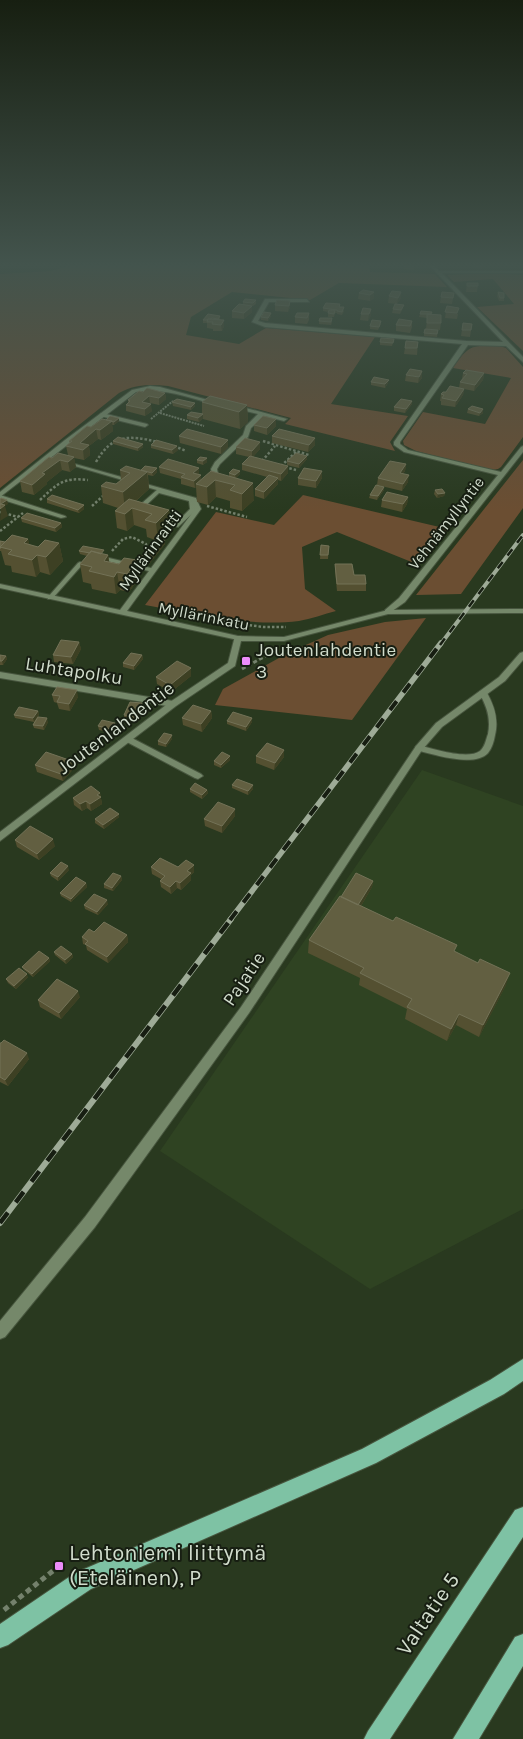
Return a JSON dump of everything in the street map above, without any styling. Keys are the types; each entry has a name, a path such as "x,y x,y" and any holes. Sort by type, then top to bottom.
{"highway":[{"path":"0,1637 82,1581 369,1456 497,1387 523,1369"},
{"name":"Valtatie 5","path":"376,1739 523,1518"},
{"path":"465,1739 523,1645"}],"street":[{"path":"463,347 397,442 400,448 501,474"},
{"path":"511,347 523,360"},
{"path":"0,496 67,441 134,392 150,388 160,389 284,419"},
{"path":"208,487 216,479 214,469 217,463 246,436 248,427 262,414"},
{"name":"Vehnämyllyntie","path":"388,612 402,600 523,448"},
{"path":"49,457 195,501"},
{"path":"158,491 192,500 194,509 178,525 169,523 134,513 158,491"},
{"name":"Myllärinraitti","path":"122,613 198,509 195,501 201,493"},
{"name":"Myllärinkatu","path":"0,586 238,638 284,638 388,612 523,612"},
{"name":"Joutenlahdentie","path":"0,837 173,704 232,664 238,638"},
{"name":"Pajatie","path":"0,1332 90,1222 245,1010 419,748 439,725 502,680 523,655"},
{"name":"Luhtapolku","path":"0,675 173,704"},
{"path":"128,740 198,776"}],"lane":[{"path":"102,415 144,425"},
{"path":"0,496 63,517"},
{"path":"109,560 153,570"},
{"path":"50,598 80,564"},
{"path":"419,748 472,758 482,754 488,747 493,729 492,708 483,693"}],"path":[{"path":"130,438 181,394"},
{"path":"159,412 204,426"},
{"path":"93,469 104,448 110,442 120,438 162,443"},
{"path":"263,441 309,455"},
{"path":"171,446 186,451"},
{"path":"268,462 261,461 275,446"},
{"path":"281,466 296,452"},
{"path":"275,464 296,470"},
{"path":"0,531 65,479 73,477 88,480"},
{"path":"92,506 109,492"},
{"path":"195,501 247,517"},
{"path":"0,512 18,517"},
{"path":"202,618 263,626 291,626"},
{"path":"0,1614 59,1566"}],"shaded area":[{"path":"0,347 368,347 331,404 408,416 390,442 395,451 285,424 291,418 168,386 143,385 119,393 0,488"},
{"path":"471,348 506,348 523,367 523,437 498,469 492,470 416,451 404,445 403,441 423,412 485,424 511,378 453,368"},
{"path":"523,460 523,508 461,594 416,595"},
{"path":"303,495 448,529 419,565 337,532 302,547 305,589 336,611 308,619 280,622 241,621 145,605 216,512 274,525"},
{"path":"426,618 352,720 215,705 223,689 288,653 328,635 385,622"},
{"path":"422,770 523,806 523,1209 370,1289 160,1151"}],"building":[{"path":"410,369 422,371 419,377 406,375"},
{"path":"466,370 484,373 475,385 460,382 467,374 463,373"},
{"path":"374,377 389,380 385,384 371,382"},
{"path":"450,386 464,389 456,401 442,398 444,395 441,394 446,392"},
{"path":"147,388 165,393 159,398 149,396 142,402 151,404 145,409 126,405 130,401 128,400 139,391 143,392"},
{"path":"210,396 247,405 239,412 202,402"},
{"path":"177,399 195,403 191,407 172,402"},
{"path":"401,399 412,401 406,409 394,407"},
{"path":"472,406 483,409 480,413 468,409"},
{"path":"191,412 203,414 198,418 187,415"},
{"path":"110,416 119,418 114,422 106,420"},
{"path":"263,416 276,419 267,428 254,425"},
{"path":"102,419 112,421 100,430 96,429 80,443 89,445 83,450 66,446 72,441 69,441 87,426 91,427"},
{"path":"187,429 228,440 221,447 179,436"},
{"path":"279,429 315,438 309,445 272,436"},
{"path":"118,437 143,444 138,448 113,441"},
{"path":"245,438 260,442 252,451 236,447"},
{"path":"156,440 177,446 172,450 151,445"},
{"path":"58,453 74,457 68,462 60,460 42,473 45,474 32,485 20,481 49,457 52,458"},
{"path":"296,453 307,456 299,464 287,461"},
{"path":"250,456 288,466 281,474 242,464"},
{"path":"200,457 207,458 203,461 197,460"},
{"path":"168,459 199,468 193,473 201,475 194,481 181,477 185,474 159,467"},
{"path":"390,461 406,464 400,473 409,475 403,484 378,478"},
{"path":"126,466 147,472 123,492 101,486 106,482 116,484 130,473 120,470"},
{"path":"145,466 157,468 152,473 141,470"},
{"path":"304,468 322,471 316,481 298,478"},
{"path":"233,469 240,471 235,475 229,473"},
{"path":"211,471 253,483 242,494 230,490 235,485 215,480 207,487 196,484"},
{"path":"269,475 278,478 264,492 255,489"},
{"path":"376,485 384,487 378,496 370,495"},
{"path":"442,489 445,493 438,494 435,490"},
{"path":"387,492 408,497 403,504 382,500"},
{"path":"52,495 84,505 78,510 47,499"},
{"path":"1,498 7,500 0,504"},
{"path":"129,499 169,510 156,523 145,520 152,514 132,508 125,514 115,511"},
{"path":"27,513 61,523 55,528 21,518"},
{"path":"12,535 28,539 24,543 38,547 45,540 59,543 46,557 37,555 32,560 8,554 12,550 0,547"},
{"path":"156,539 165,540 149,560 140,558"},
{"path":"321,545 329,546 328,555 320,555"},
{"path":"83,546 104,550 101,554 91,551 90,553 79,551"},
{"path":"91,551 108,555 104,561 119,564 124,558 137,560 127,574 117,572 114,577 89,571 92,567 80,564"},
{"path":"335,564 352,564 354,575 365,575 366,584 337,584"},
{"path":"61,640 79,642 71,657 53,655"},
{"path":"131,653 142,655 134,666 123,663"},
{"path":"0,655 6,656 2,661 0,661"},
{"path":"177,661 191,668 170,685 156,677"},
{"path":"57,687 77,690 69,704 57,702 60,696 52,695"},
{"path":"130,702 142,703 135,717 124,715"},
{"path":"193,705 211,711 201,724 182,718"},
{"path":"19,707 38,711 33,718 14,715"},
{"path":"233,712 252,718 246,727 227,721"},
{"path":"38,717 47,718 43,726 33,725"},
{"path":"102,720 115,723 111,729 98,726"},
{"path":"164,733 172,735 166,744 158,741"},
{"path":"267,743 284,750 275,763 256,756"},
{"path":"46,752 72,761 61,774 35,765"},
{"path":"222,752 230,756 221,765 214,761"},
{"path":"237,779 253,785 248,791 232,785"},
{"path":"195,783 207,790 202,795 190,789"},
{"path":"91,786 100,793 97,795 101,797 90,804 86,801 80,804 73,798"},
{"path":"218,802 235,809 222,826 204,819"},
{"path":"110,808 119,814 103,825 95,819"},
{"path":"30,826 53,839 37,854 15,840"},
{"path":"160,858 178,867 186,860 194,865 187,871 191,873 180,883 176,881 170,887 160,881 165,876 151,867"},
{"path":"61,862 68,866 58,877 50,873"},
{"path":"113,873 121,876 112,888 104,884"},
{"path":"356,873 373,881 358,905 341,897"},
{"path":"76,877 86,883 71,899 60,893"},
{"path":"94,894 107,900 97,912 84,905"},
{"path":"340,896 393,921 396,917 457,945 454,951 478,963 480,959 510,973 483,1025 459,1014 451,1029 407,1007 412,999 360,973 364,968 309,940"},
{"path":"104,922 127,935 107,957 85,944 88,941 82,937 89,929 94,932"},
{"path":"61,946 72,954 65,960 54,952"},
{"path":"39,951 49,958 32,974 22,967"},
{"path":"19,968 27,974 14,986 6,979"},
{"path":"57,979 78,991 59,1013 38,1000"},
{"path":"4,1040 27,1053 5,1080 0,1077 0,1043"}],"railway":[{"path":"440,645 523,535"},
{"path":"230,920 441,643"},
{"path":"0,1223 231,919"}],"place":[{"name":"Joutenlahdentie 3","path":"246,661"},
{"name":"Lehtoniemi liittymä (Eteläinen), P","path":"59,1566"}]}
